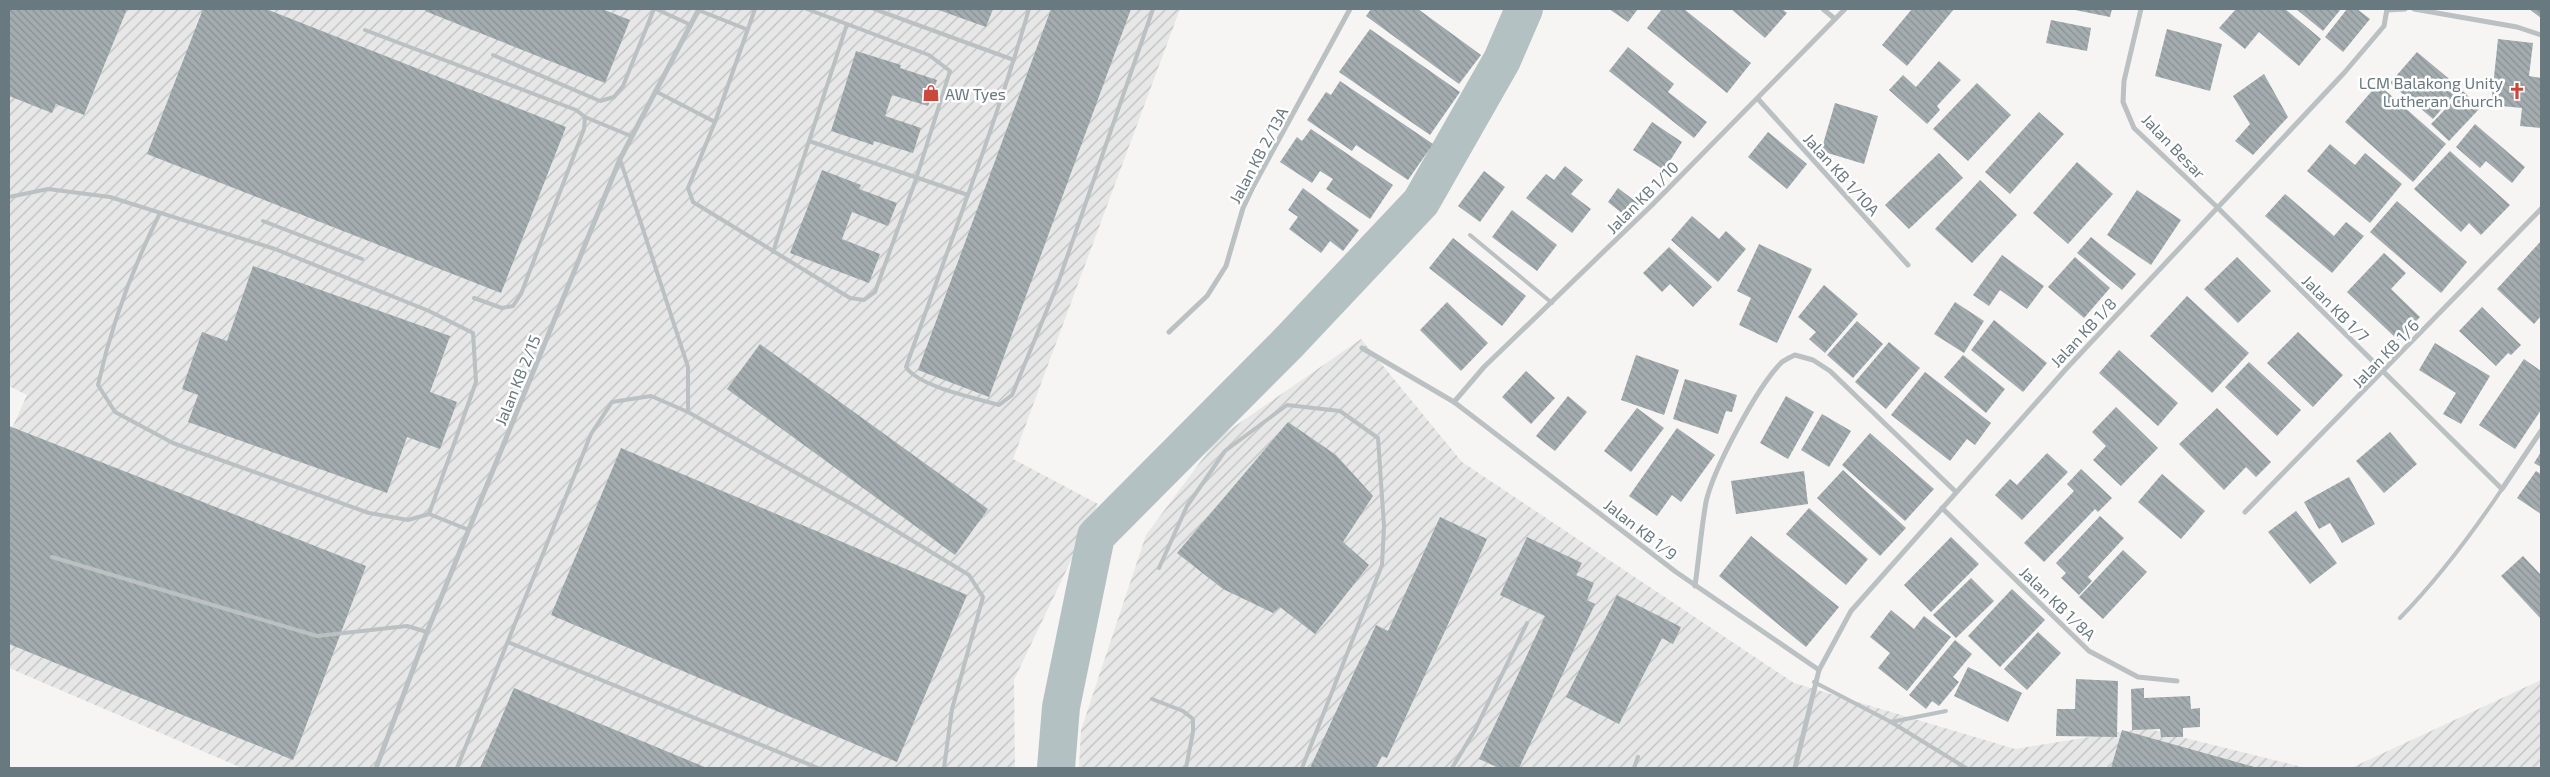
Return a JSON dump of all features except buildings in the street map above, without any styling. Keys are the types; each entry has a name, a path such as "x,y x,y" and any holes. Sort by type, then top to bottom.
{"street":[{"name":"Jalan KB 2/13A","path":"1169,332 1207,296 1226,266 1242,208 1350,9"},
{"path":"1823,9 1835,19"},
{"name":"Jalan KB 1/10","path":"1454,402 1484,367 1552,303 1758,99 1845,9"},
{"name":"Jalan Besar","path":"2141,9 2124,81 2123,102 2134,128 2218,207"},
{"path":"2388,9 2405,9"},
{"name":"Jalan KB 1/8","path":"1795,768 1818,670 1851,611 2066,369 2344,73 2384,26 2388,9"},
{"path":"2414,9 2518,27 2541,35"},
{"name":"Jalan KB 2/15","path":"376,768 427,632 620,159 699,10"},
{"name":"Jalan KB 1/10A","path":"1758,99 1908,265"},
{"name":"Jalan KB 1/7","path":"2218,207 2383,373 2502,489"},
{"name":"Jalan KB 1/6","path":"2245,512 2383,373 2541,209"},
{"name":"Jalan KB 1/9","path":"1362,348 1454,402 1695,586 1818,670"},
{"path":"1695,586 1706,501 1718,467 1742,423 1769,380 1783,362 1796,355 1814,360 1830,371 1956,492"},
{"path":"2502,489 2541,431"},
{"name":"Jalan KB 1/8A","path":"1942,508 2090,651 2138,677 2176,681"}],"lane":[{"path":"493,55 600,101 614,97 623,86 655,9 691,25"},
{"path":"755,9 746,29 715,122 688,188 693,202 850,298 864,300 875,292 916,179 950,71 929,55 807,9"},
{"path":"874,9 1014,60"},
{"path":"1029,9 1014,60 968,195 906,366 910,373 923,380 999,405 1012,395 1058,283 1153,9"},
{"path":"699,10 746,29"},
{"path":"773,252 847,24"},
{"path":"365,30 576,110 585,117 631,136"},
{"path":"655,91 715,122"},
{"path":"474,298 502,308 513,306 521,294 584,129 585,117"},
{"path":"809,141 916,179 968,195"},
{"path":"620,159 688,367 688,412"},
{"path":"9,197 48,189 110,197 274,249 429,311 473,333 476,382 429,514"},
{"path":"160,213 138,259 98,385 115,412 173,443 369,512 408,520 429,514 469,530"},
{"path":"263,221 362,259"},
{"path":"1470,235 1552,303"},
{"path":"457,768 591,434 612,402 651,396 688,412 857,507 969,575 983,597 952,709 944,768"},
{"path":"1159,568 1187,506 1225,451 1287,405 1340,411 1378,438 1384,526 1382,565 1302,768"},
{"path":"2400,618 2432,585 2461,548 2502,489"},
{"path":"52,557 317,636 407,626 427,632"},
{"path":"1452,768 1474,730 1527,623"},
{"path":"508,642 818,768"},
{"path":"1814,682 1891,722 1966,768"},
{"path":"1152,699 1183,711 1192,719 1193,732 1186,768"},
{"path":"1891,722 1946,711"},
{"path":"1634,768 1638,757"}],"shaded area":[{"path":"9,9 1180,9 1013,459 1098,504 1014,680 1015,768 242,768 9,668 9,435 27,395 9,386"},
{"path":"1361,339 1462,462 1794,683 2015,749 2145,728 2306,768 1079,768 1081,730 1146,535 1218,438"},
{"path":"2541,680 2541,768 2351,768"}],"waterway":[{"path":"1056,768 1061,707 1096,536 1290,341 1421,202 1502,60 1524,9"}],"place":[{"name":"LCM Balakong Unity Lutheran Church","path":"2517,91"},
{"name":"AW Tyes","path":"931,93"}]}
